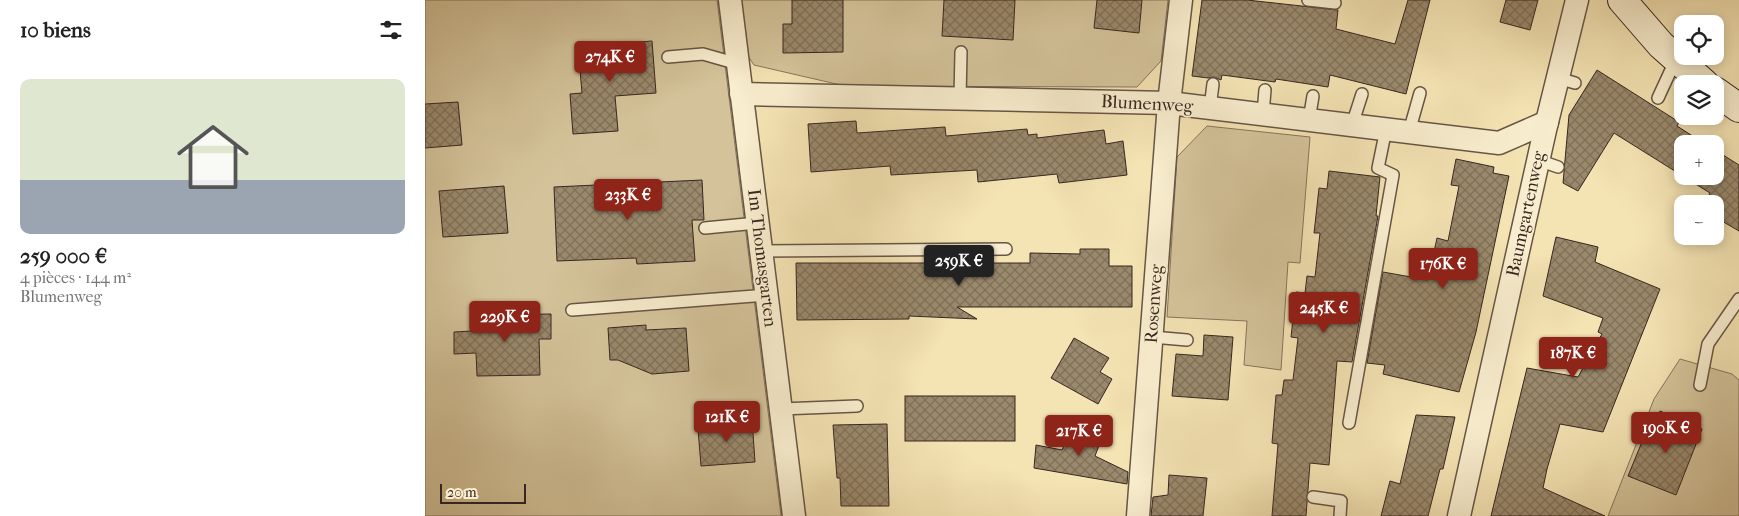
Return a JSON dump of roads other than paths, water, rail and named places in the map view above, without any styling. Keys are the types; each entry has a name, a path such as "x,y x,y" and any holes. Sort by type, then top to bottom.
{"street":[{"name":"Im Thomasgarten","path":"730,0 794,516"},
{"name":"Rosenweg","path":"1138,516 1170,97 1181,0"},
{"name":"Baumgartenweg","path":"1459,516 1548,164 1547,122 1566,81 1577,0"},
{"path":"1622,0 1674,58"},
{"path":"1682,65 1694,75"},
{"name":"Blumenweg","path":"741,94 960,98 1170,97 1211,108 1499,143 1547,122"},
{"path":"1724,97 1739,108"}],"lane":[{"path":"1308,0 1335,3"},
{"path":"960,98 961,52"},
{"path":"668,58 703,54 738,64"},
{"path":"1658,98 1674,61"},
{"path":"1211,108 1213,84"},
{"path":"1263,114 1265,90"},
{"path":"1409,132 1419,93"},
{"path":"1353,125 1362,94"},
{"path":"1309,120 1313,96"},
{"path":"1349,423 1393,175 1377,168 1386,129"},
{"path":"705,228 757,223"},
{"path":"761,251 1006,249"},
{"path":"572,310 767,296"},
{"path":"1700,385 1708,344 1739,299"},
{"path":"1151,337 1187,340"},
{"path":"781,409 857,406"},
{"path":"1313,497 1341,501 1339,516"}]}
